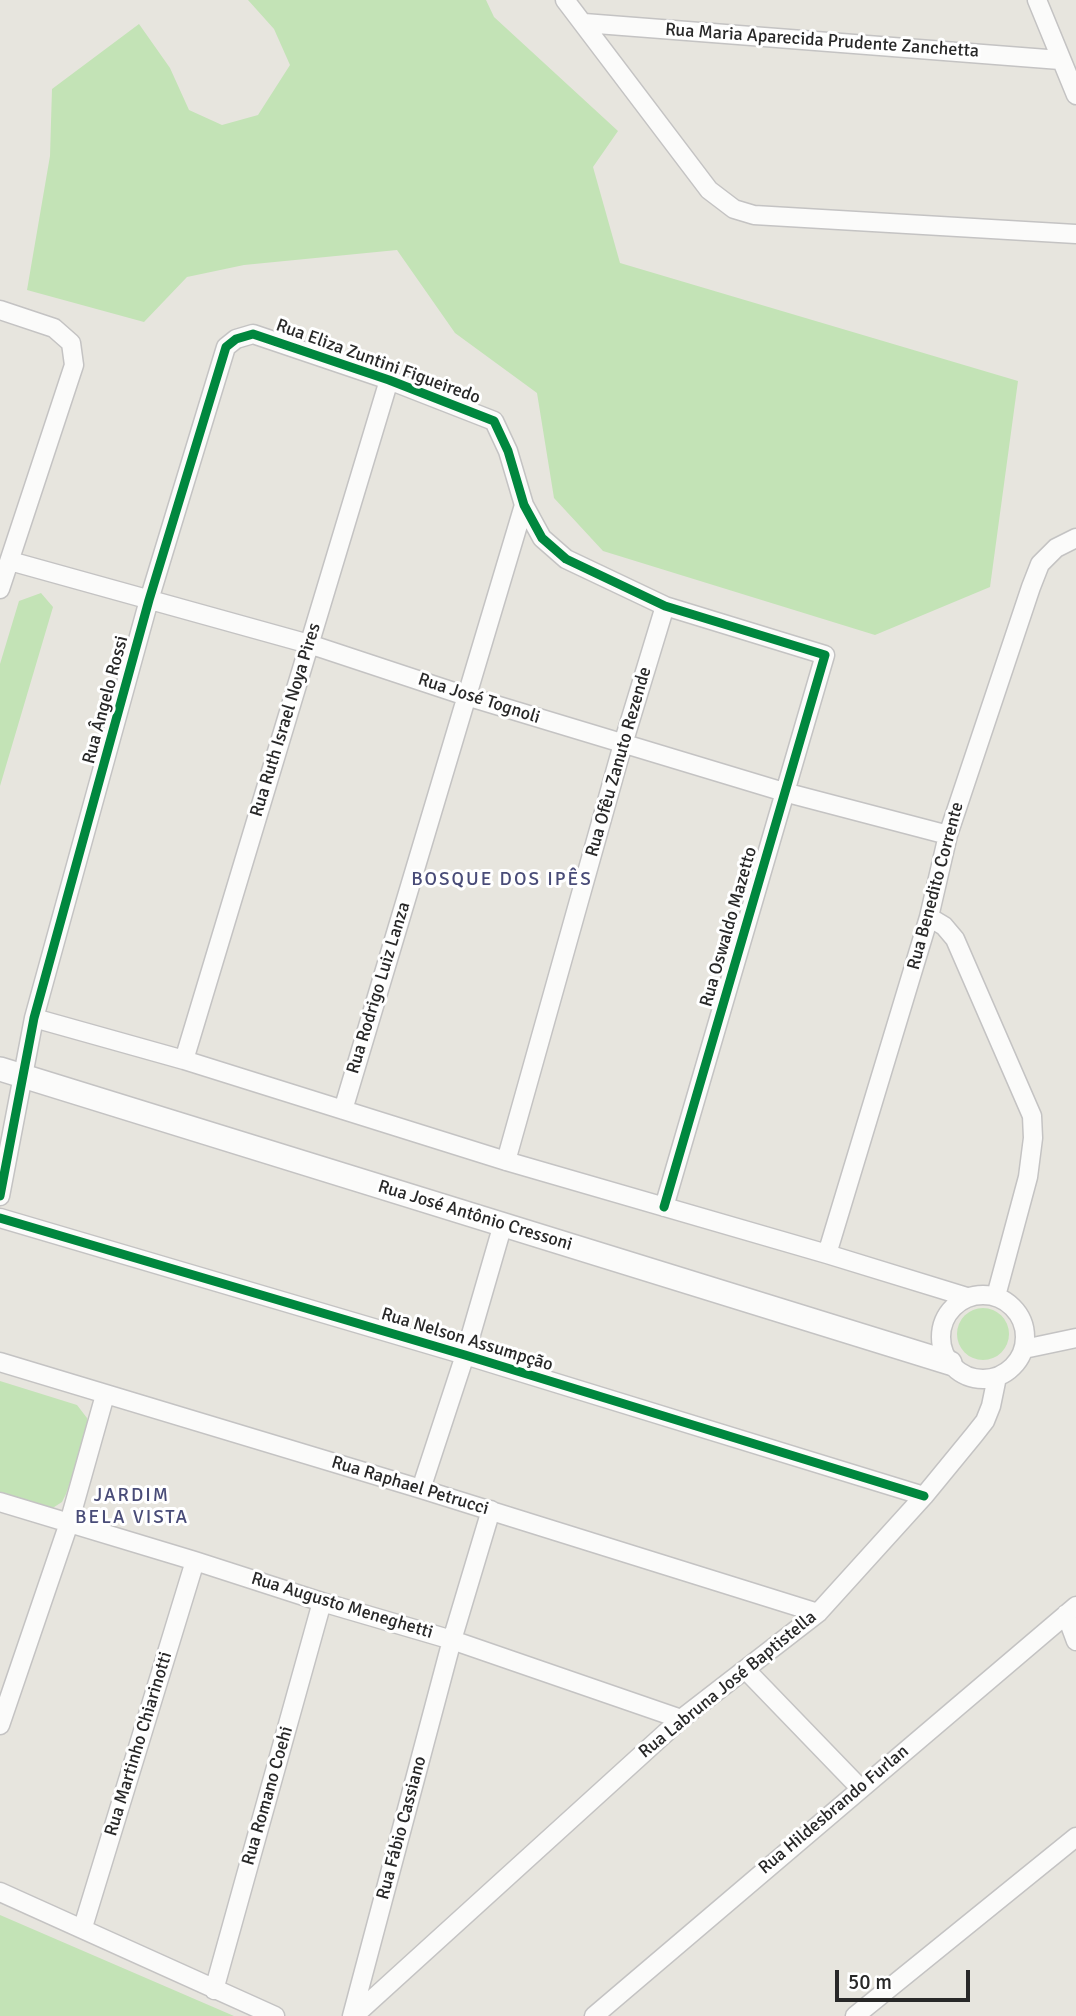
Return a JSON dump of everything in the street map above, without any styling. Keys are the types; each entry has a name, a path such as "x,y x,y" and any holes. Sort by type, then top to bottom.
{"street":[{"path":"565,0 709,190 734,209 754,215 1076,234"},
{"path":"1037,0 1076,95"},
{"name":"Rua Maria Aparecida Prudente Zanchetta","path":"584,23 1060,60"},
{"path":"0,310 54,328 71,344 74,365 0,589"},
{"name":"Rua Eliza Zuntini Figueiredo","path":"236,339 253,334 389,380 494,421 508,451 524,505 542,538 566,559 665,606 825,655"},
{"name":"Rua Ângelo Rossi","path":"0,1196 34,1018 149,600 226,347 236,339"},
{"name":"Rua Ruth Israel Noya Pires","path":"184,1060 389,380"},
{"name":"Rua Rodrigo Luiz Lanza","path":"343,1110 524,505"},
{"name":"Rua Benedito Corrente","path":"827,1254 929,917 948,835 1040,564 1056,548 1076,538"},
{"name":"Rua José Tognoli","path":"10,562 309,643 466,696 623,744 784,792 948,835"},
{"name":"Rua Ofêu Zanuto Rezende","path":"506,1161 623,744 665,606"},
{"name":"Rua Oswaldo Mazetto","path":"664,1207 825,655"},
{"path":"929,917 944,926 955,939 1032,1116 1033,1138 1028,1177 996,1296"},
{"path":"34,1018 184,1060 506,1161 967,1297"},
{"name":"Rua José Antônio Cressoni","path":"0,1069 950,1363"},
{"name":"Rua Nelson Assumpção","path":"0,1218 465,1355 924,1496"},
{"path":"421,1489 465,1355 503,1224"},
{"path":"981,1294 996,1296 1017,1311 1026,1336 1024,1349 1018,1361 997,1377 971,1377 960,1372 943,1352 940,1339 942,1326 947,1314 967,1297 981,1294"},
{"path":"1024,1349 1076,1338"},
{"name":"Rua Raphael Petrucci","path":"0,1362 491,1510 818,1613"},
{"name":"Rua Labruna José Baptistella","path":"353,2016 681,1719 818,1613 924,1496 985,1421 997,1377"},
{"path":"0,1725 69,1523 105,1395"},
{"name":"Rua Augusto Meneghetti","path":"0,1503 452,1640 681,1719"},
{"name":"Rua Fábio Cassiano","path":"353,2016 452,1640 491,1510"},
{"name":"Rua Martinho Chiarinotti","path":"83,1927 195,1561"},
{"name":"Rua Romano Coehi","path":"214,1990 322,1602"},
{"path":"1071,1610 1076,1641"},
{"name":"Rua Hildesbrando Furlan","path":"594,2016 1071,1610"},
{"path":"746,1671 860,1788"},
{"path":"855,2016 1076,1837"},
{"path":"0,1892 83,1927 275,2016"}],"green space":[{"path":"248,0 486,0 494,17 618,131 593,167 620,263 1018,381 990,587 875,635 603,551 554,498 537,393 455,333 397,250 244,265 187,277 144,322 27,290 50,156 52,89 139,24 170,68 189,110 222,125 258,115 290,65 274,29"},
{"path":"41,593 53,607 0,786 0,664 19,601"},
{"path":"983,1308 993,1310 1001,1316 1007,1324 1007,1344 1001,1352 993,1358 983,1360 973,1358 965,1352 959,1344 957,1334 959,1324 965,1316 973,1310"},
{"path":"0,1381 77,1405 87,1418 88,1430 66,1494 62,1502 51,1509 0,1495"},
{"path":"0,1915 234,2016 0,2016"}],"cycle path":[{"path":"0,1196 34,1018 149,600 226,347 236,339 253,334 389,380 494,421 508,451 524,505 542,538 566,559 665,606 825,655 664,1207"},
{"path":"0,1218 465,1355 924,1496"}],"district":[{"name":"BOSQUE DOS IPÊS","path":"502,880"},
{"name":"JARDIM BELA VISTA","path":"132,1507"}]}
